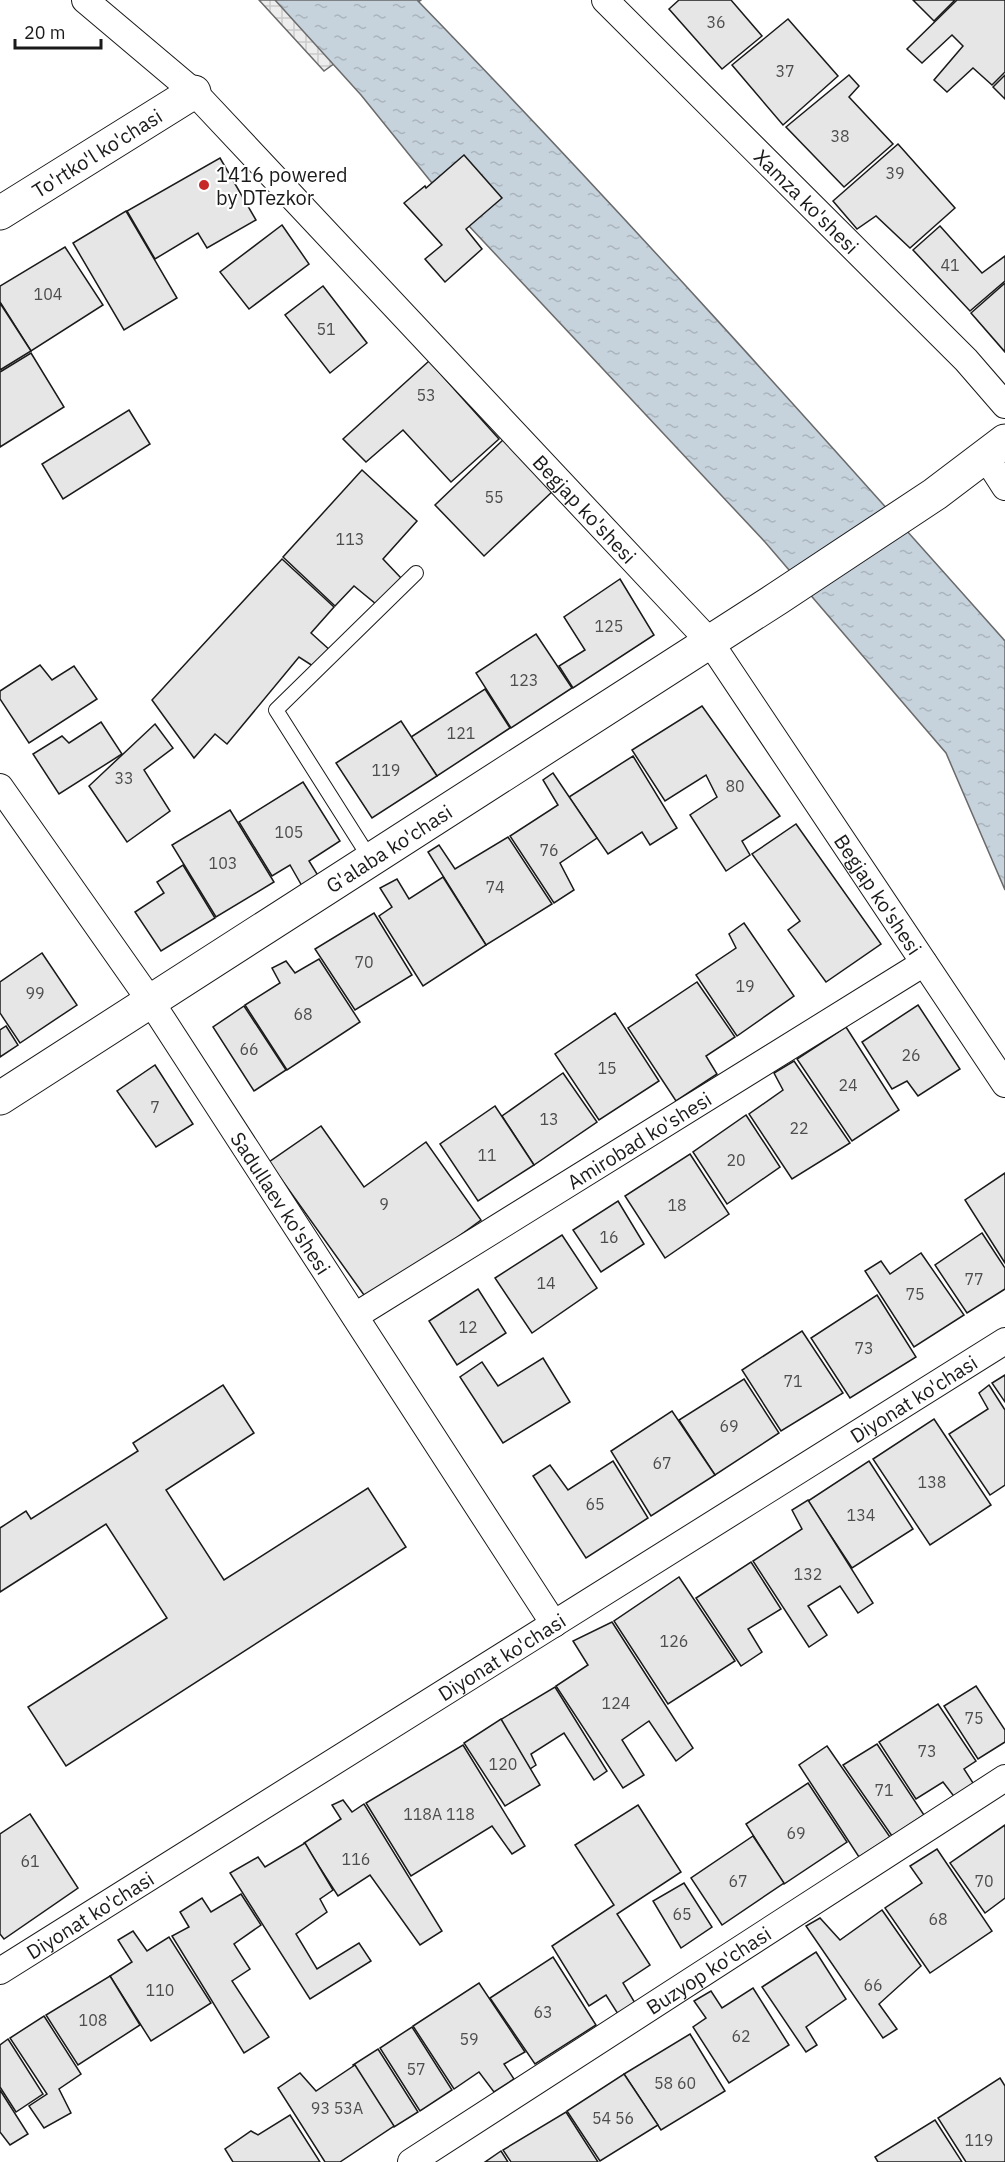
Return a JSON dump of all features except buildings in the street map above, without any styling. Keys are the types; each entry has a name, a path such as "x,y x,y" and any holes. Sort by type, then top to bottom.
{"street":[{"name":"Begjap ko'shesi","path":"85,0 194,92 710,642 1005,1084"},
{"name":"Xamza ko'shesi","path":"605,0 966,360 1005,405"},
{"name":"To'rtko'l ko'chasi","path":"0,213 194,92"},
{"name":"G'alaba ko'chasi","path":"0,1098 778,598 935,494 995,448"},
{"path":"995,448 1005,487"},
{"name":"Sadullaev ko'shesi","path":"0,787 150,1002 554,1624"},
{"name":"Amirobad ko'shesi","path":"355,1316 924,963"},
{"name":"Diyonat ko'chasi","path":"0,1971 1005,1341"},
{"name":"Buzyop ko'chasi","path":"411,2162 1005,1778"}],"lane":[{"path":"371,860 276,710 416,573"}],"shaded area":[{"path":"259,0 421,0 324,71"}],"water":[{"path":"275,0 417,0 641,237 1005,641 1005,890 946,753 765,542 469,226 361,95"}],"place":[{"name":"1416 powered by DTezkor","path":"204,185"}]}
